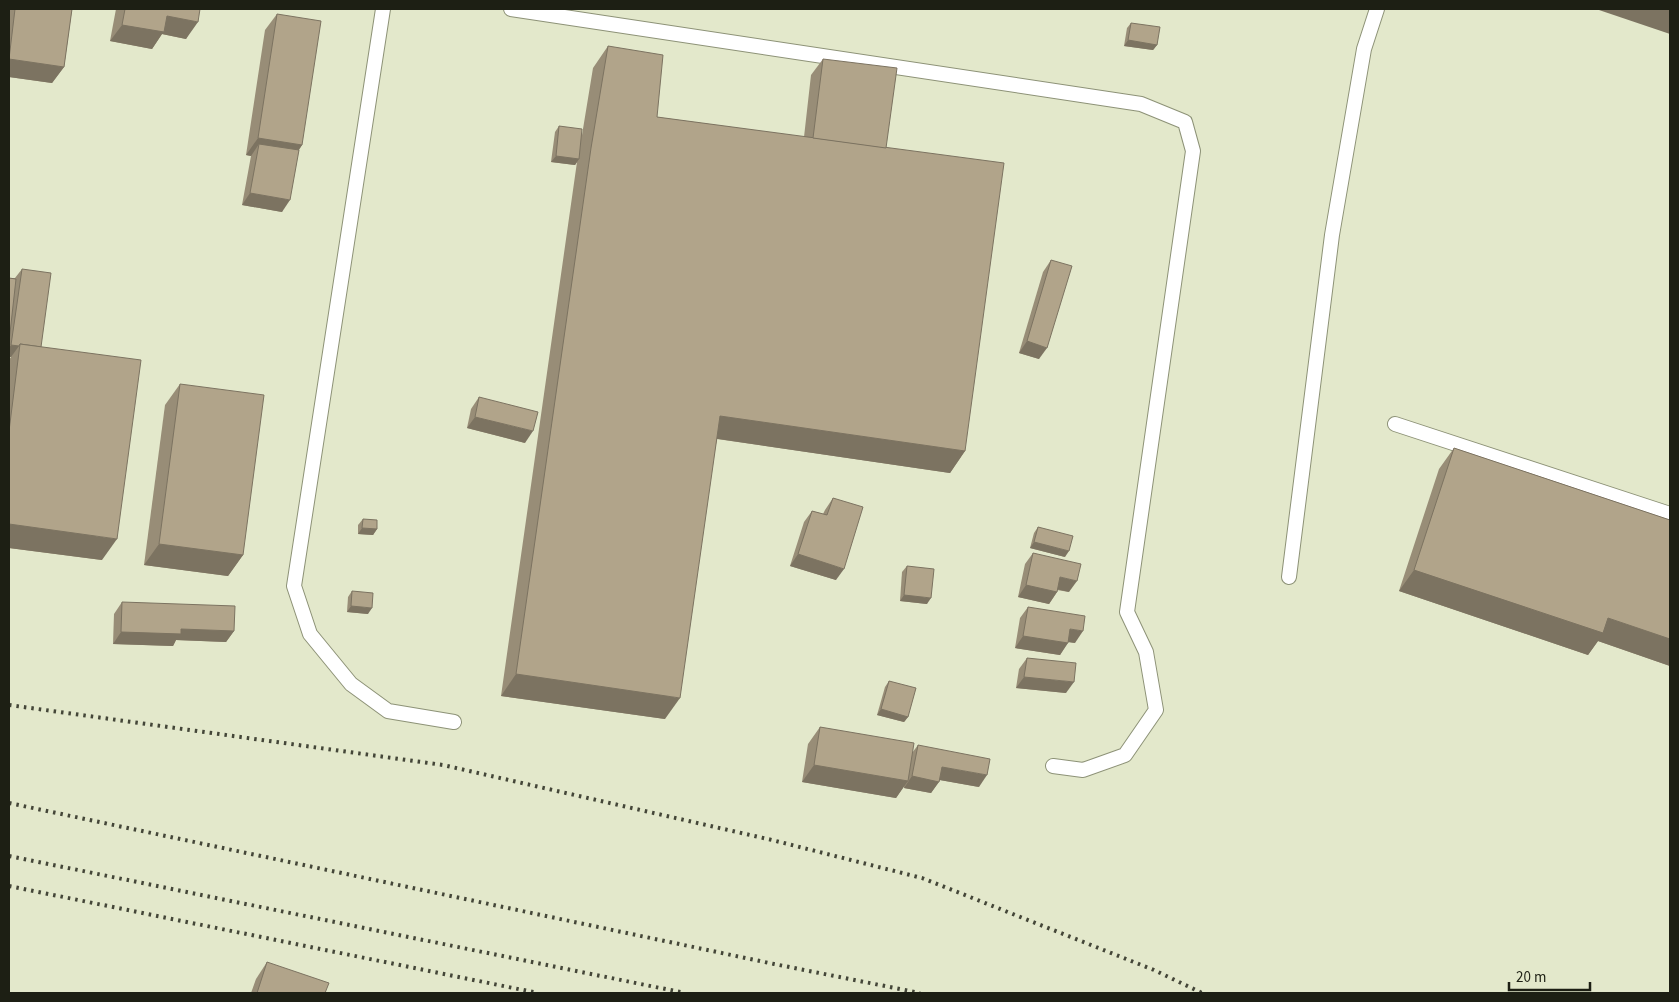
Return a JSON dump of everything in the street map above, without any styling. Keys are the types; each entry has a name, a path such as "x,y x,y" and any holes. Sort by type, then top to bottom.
{"lane":[{"path":"383,9 294,586 310,634 351,684 388,711 454,722"},
{"path":"511,9 1141,104 1185,122 1193,151 1127,612 1146,652 1156,710 1125,755 1083,770 1053,766"},
{"path":"1289,577 1332,235 1364,49 1377,9"},
{"path":"1395,424 1670,514"}],"building":[{"path":"15,9 72,9 64,67 9,59"},
{"path":"125,9 200,9 198,22 167,16 164,32 122,25"},
{"path":"277,14 321,21 302,145 258,138"},
{"path":"1131,23 1160,27 1157,45 1128,40"},
{"path":"608,46 663,55 657,117 1004,163 965,451 720,416 680,698 516,674 591,148"},
{"path":"823,59 897,68 886,148 813,138"},
{"path":"559,126 582,129 579,159 556,156"},
{"path":"259,144 299,150 290,200 250,193"},
{"path":"1051,260 1072,266 1047,348 1027,341"},
{"path":"22,269 51,273 41,347 20,344 19,346 11,345"},
{"path":"9,278 16,279 9,342"},
{"path":"20,344 141,360 117,539 9,524 9,431"},
{"path":"180,384 264,395 243,555 159,544"},
{"path":"479,397 538,412 533,431 475,417"},
{"path":"1454,448 1670,520 1670,639 1608,618 1603,633 1414,570"},
{"path":"833,498 863,507 844,569 798,554 812,511 827,515"},
{"path":"363,519 377,520 377,529 362,528"},
{"path":"1038,527 1073,536 1069,551 1034,542"},
{"path":"1033,553 1081,564 1077,581 1060,577 1057,592 1026,585"},
{"path":"907,566 934,569 931,598 904,595"},
{"path":"352,591 373,593 372,608 351,606"},
{"path":"122,602 235,606 234,631 181,629 181,634 121,632"},
{"path":"1028,607 1085,616 1083,631 1070,629 1068,643 1023,636"},
{"path":"1027,658 1076,663 1074,682 1024,677"},
{"path":"889,681 916,688 908,717 881,709"},
{"path":"820,727 914,743 908,781 814,765"},
{"path":"918,745 990,759 987,775 942,767 939,782 912,776"},
{"path":"267,962 329,983 325,993 257,993"}],"railway":[{"path":"9,705 443,765 772,840 922,878 1154,970 1202,993"},
{"path":"9,803 920,993"},
{"path":"9,856 685,993"},
{"path":"9,886 538,993"}]}
